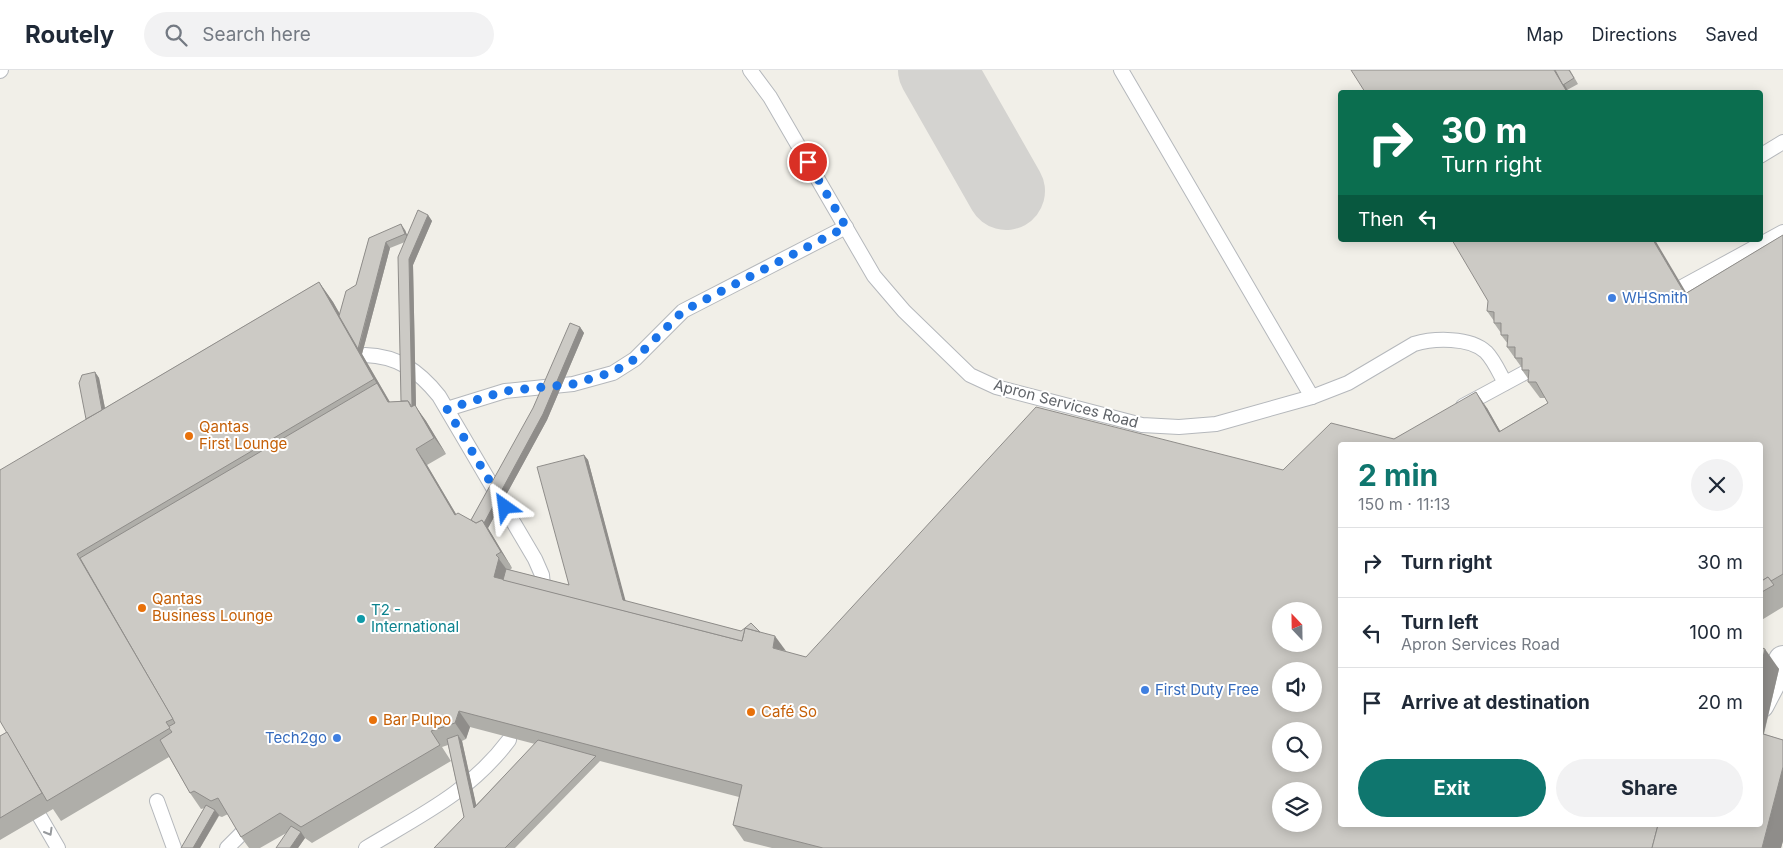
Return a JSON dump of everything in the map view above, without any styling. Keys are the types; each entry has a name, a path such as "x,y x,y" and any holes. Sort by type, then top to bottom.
{"street":[{"path":"1763,698 1783,660"}],"lane":[{"name":"Apron Services Road","path":"750,70 770,97 874,276 904,311 970,375 996,387 1142,425 1179,427 1216,424 1312,396 1348,383 1414,344 1426,340 1466,343 1477,346 1487,353 1505,383"},
{"path":"1120,70 1312,396"},
{"path":"1763,154 1783,142"},
{"path":"447,409 505,391 573,384 613,372 635,359 683,311 846,227"},
{"path":"1682,287 1783,232"},
{"path":"365,355 390,358 410,367 426,380 447,409 536,559 545,587 544,603"},
{"path":"1451,412 1526,372"},
{"path":"366,848 459,792 496,758 509,740"},
{"path":"157,801 174,848"},
{"path":"40,817 58,848"},
{"path":"227,848 241,834"}],"building":[{"path":"1351,70 1554,70 1566,90 1364,90"},
{"path":"1555,70 1569,70 1574,78 1563,85"},
{"path":"418,210 428,215 409,259 412,407 408,401 401,401 398,257"},
{"path":"401,224 405,234 386,242 358,349 339,316 346,291 356,285 369,238"},
{"name":"T2 - International","path":"1783,235 1783,574 1771,581 1768,577 1763,580 1763,442 1338,442 1338,827 1657,827 1652,848 823,848 733,825 742,785 459,711 455,723 431,731 440,745 301,827 280,813 241,837 218,798 211,801 194,791 190,793 160,740 172,732 168,727 175,723 80,558 377,383 388,402 408,401 411,407 415,405 434,438 416,449 455,515 458,513 476,523 482,520 501,552 496,555 499,558 494,577 742,641 745,628 775,636 773,648 806,657 1036,407 1283,470 1331,423 1394,439 1476,392 1499,432 1548,403 1536,382 1528,382 1529,370 1522,370 1522,358 1515,358 1515,347 1507,347 1508,335 1501,335 1501,323 1494,323 1494,312 1487,311 1488,301 1453,242 1654,242 1685,294"},
{"path":"319,282 374,379 77,554 173,719 166,722 170,728 47,801 0,721 0,470"},
{"path":"570,323 580,327 543,414 484,523 482,520 476,523 471,520 533,408"},
{"path":"95,372 102,410 86,419 79,383 82,375"},
{"path":"584,455 623,600 741,631 745,628 742,641 503,580 506,569 569,585 537,467"},
{"path":"1768,577 1774,585 1763,591 1763,580"},
{"path":"751,623 760,632 745,628"},
{"path":"7,732 42,793 0,818 0,736"},
{"path":"1763,734 1783,740 1783,767 1762,848 1652,848 1657,827 1763,827"},
{"path":"458,735 474,808 538,740 596,756 505,848 434,848 464,817 447,739"},
{"path":"206,805 215,810 193,848 181,848"},
{"path":"291,826 301,832 290,848 276,848"}],"taxiway":[{"path":"937,70 1006,191"}],"place":[{"name":"WHSmith","path":"1612,298"},
{"name":"Qantas First Lounge","path":"189,436"},
{"name":"Qantas Business Lounge","path":"142,608"},
{"name":"T2 - International","path":"361,619"},
{"name":"First Duty Free","path":"1145,690"},
{"name":"Café So","path":"751,712"},
{"name":"Bar Pulpo","path":"373,720"},
{"name":"Tech2go","path":"337,738"}],"route":[{"path":"505,507 447,409 505,391 573,384 593,380 613,372 635,359 683,311 846,227 808,162"}]}
